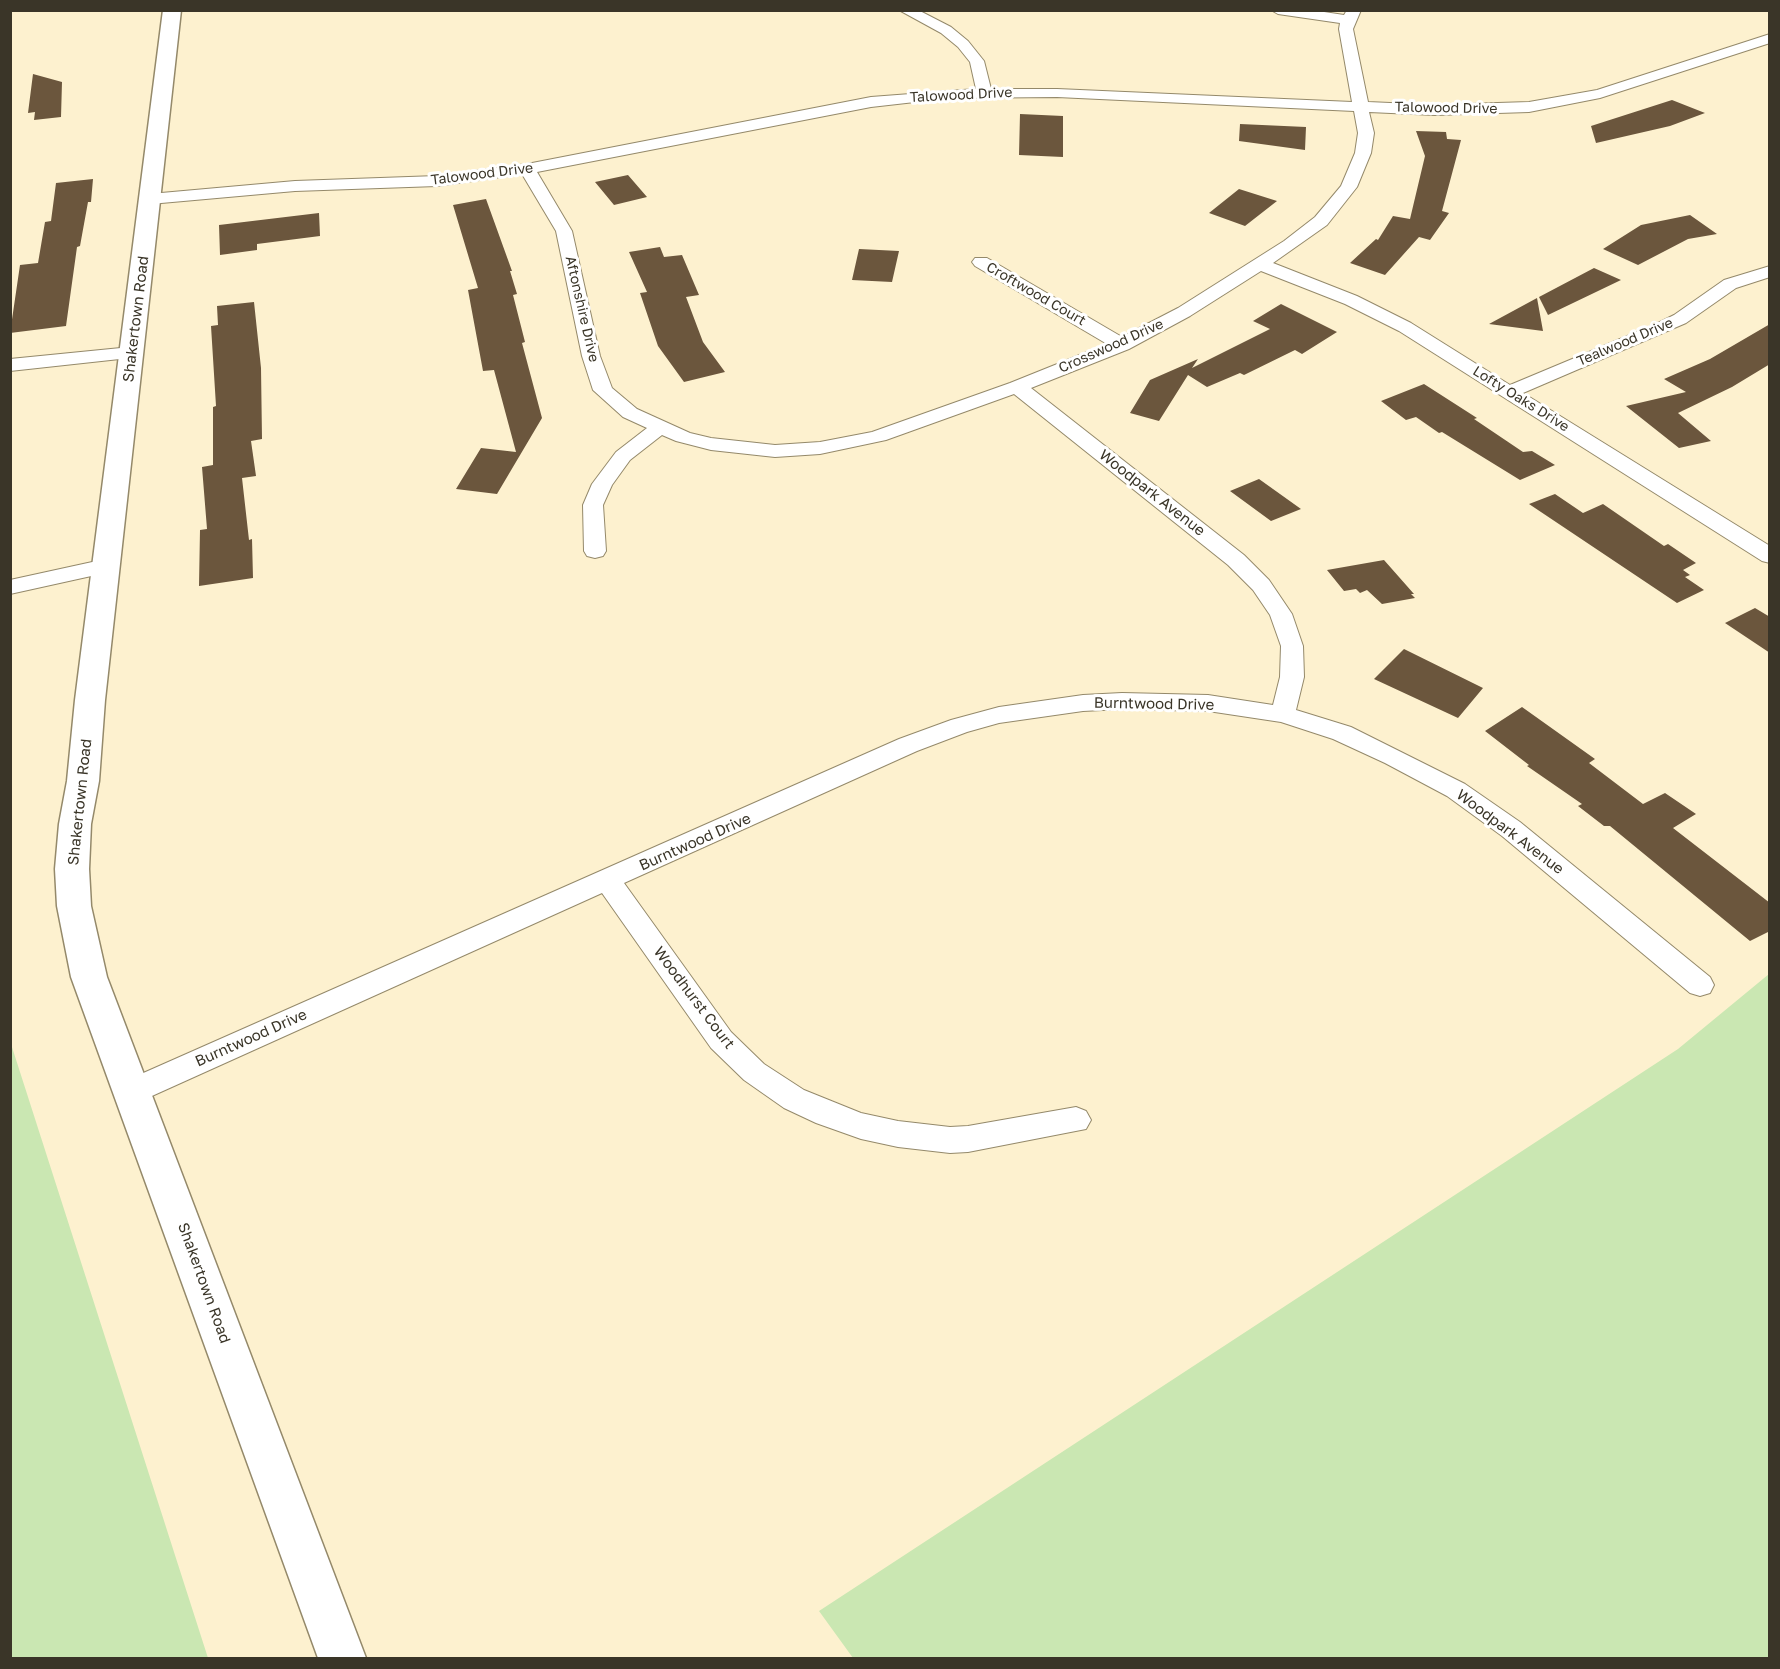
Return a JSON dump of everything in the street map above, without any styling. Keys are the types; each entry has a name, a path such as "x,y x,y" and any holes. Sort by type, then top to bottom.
{"street":[{"name":"Shakertown Road","path":"172,10 106,566 83,781 75,824 72,869 74,906 89,977 342,1659"},
{"path":"906,10 946,30 963,44 976,61 984,92"},
{"path":"1278,10 1351,15"},
{"name":"Crosswood Drive","path":"660,427 682,437 732,448 775,451 820,448 879,436 1017,387 1122,345 1184,312 1260,264 1321,221 1349,187 1363,153 1366,133 1346,29 1351,15"},
{"name":"Talowood Drive","path":"150,199 295,186 437,181 527,169 871,102 917,96 984,92 1057,93 1480,110 1564,102 1600,94 1770,38"},
{"name":"Aftonshire Drive","path":"527,169 564,231 591,356 603,390 630,413 660,427"},
{"name":"Croftwood Court","path":"981,262 1122,345"},
{"name":"Lofty Oaks Drive","path":"1260,264 1382,315 1770,556"},
{"name":"Tealwood Drive","path":"1509,392 1662,328 1680,319 1730,285 1770,271"},
{"path":"10,365 131,353"},
{"name":"Woodpark Avenue","path":"1017,387 1236,560 1261,585 1281,614 1292,646 1292,677 1282,714 1342,733 1456,790 1511,829 1700,985"},
{"path":"595,551 593,505 602,484 623,456 660,427"},
{"path":"10,586 106,566"},
{"name":"Burntwood Drive","path":"133,1091 608,881 908,745 959,726 999,715 1083,703 1122,701 1208,703 1282,714"},
{"name":"Woodhurst Court","path":"608,881 721,1040 754,1072 794,1099 826,1114 861,1126 898,1134 950,1140 968,1139 1076,1120"}],"green space":[{"path":"1769,974 1769,1658 853,1658 819,1611 1678,1049"},
{"path":"11,1044 208,1658 11,1658"}],"building":[{"path":"33,74 62,82 61,117 34,120 35,112 28,113"},
{"path":"1672,100 1705,113 1670,126 1596,143 1591,126"},
{"path":"1020,114 1063,116 1063,157 1019,155"},
{"path":"1240,124 1306,127 1305,150 1239,141"},
{"path":"1416,131 1446,132 1447,139 1461,140 1442,211 1449,213 1430,240 1419,237 1385,275 1350,263 1376,239 1378,240 1393,216 1410,219 1425,156"},
{"path":"628,175 647,197 614,205 595,182"},
{"path":"93,179 91,202 88,202 80,246 77,247 66,326 10,333 20,265 38,263 45,222 51,221 56,183"},
{"path":"1239,189 1277,201 1245,226 1209,213"},
{"path":"486,199 512,271 510,271 517,294 513,295 525,342 522,343 542,418 497,494 456,489 481,448 516,452 494,370 483,371 468,290 478,288 453,205"},
{"path":"319,213 320,236 257,244 257,250 220,255 219,225"},
{"path":"1690,215 1717,234 1688,239 1638,265 1603,249 1641,225"},
{"path":"660,247 664,257 682,255 699,295 686,297 703,342 725,372 684,382 658,346 640,293 647,292 629,252"},
{"path":"859,249 899,251 892,282 852,280"},
{"path":"1594,268 1621,280 1548,315 1539,297"},
{"path":"1537,298 1543,331 1489,324"},
{"path":"254,302 261,368 262,439 251,441 256,476 242,478 249,540 252,539 253,578 199,586 200,530 207,529 202,467 213,465 213,407 216,406 211,326 218,325 217,306"},
{"path":"1281,304 1337,332 1302,354 1295,350 1244,375 1240,373 1207,387 1188,375 1159,421 1130,413 1150,380 1198,359 1192,368 1270,329 1253,321"},
{"path":"1770,324 1770,364 1732,387 1678,413 1711,441 1679,448 1626,406 1686,392 1664,379 1710,359"},
{"path":"1424,384 1477,418 1474,419 1523,452 1532,451 1555,465 1520,480 1416,417 1406,420 1381,401"},
{"path":"1259,479 1301,509 1271,521 1230,491"},
{"path":"1555,494 1583,513 1603,504 1664,546 1668,544 1696,563 1683,570 1690,575 1685,577 1704,590 1677,603 1529,504"},
{"path":"1384,560 1415,598 1382,604 1367,590 1360,593 1356,589 1344,591 1327,570"},
{"path":"1755,608 1770,617 1770,653 1725,623"},
{"path":"1404,649 1483,688 1458,718 1374,679"},
{"path":"1522,707 1595,759 1589,763 1643,804 1665,793 1696,814 1673,828 1770,903 1770,931 1750,941 1610,826 1604,826 1578,806 1582,804 1527,766 1529,765 1485,731"}]}
